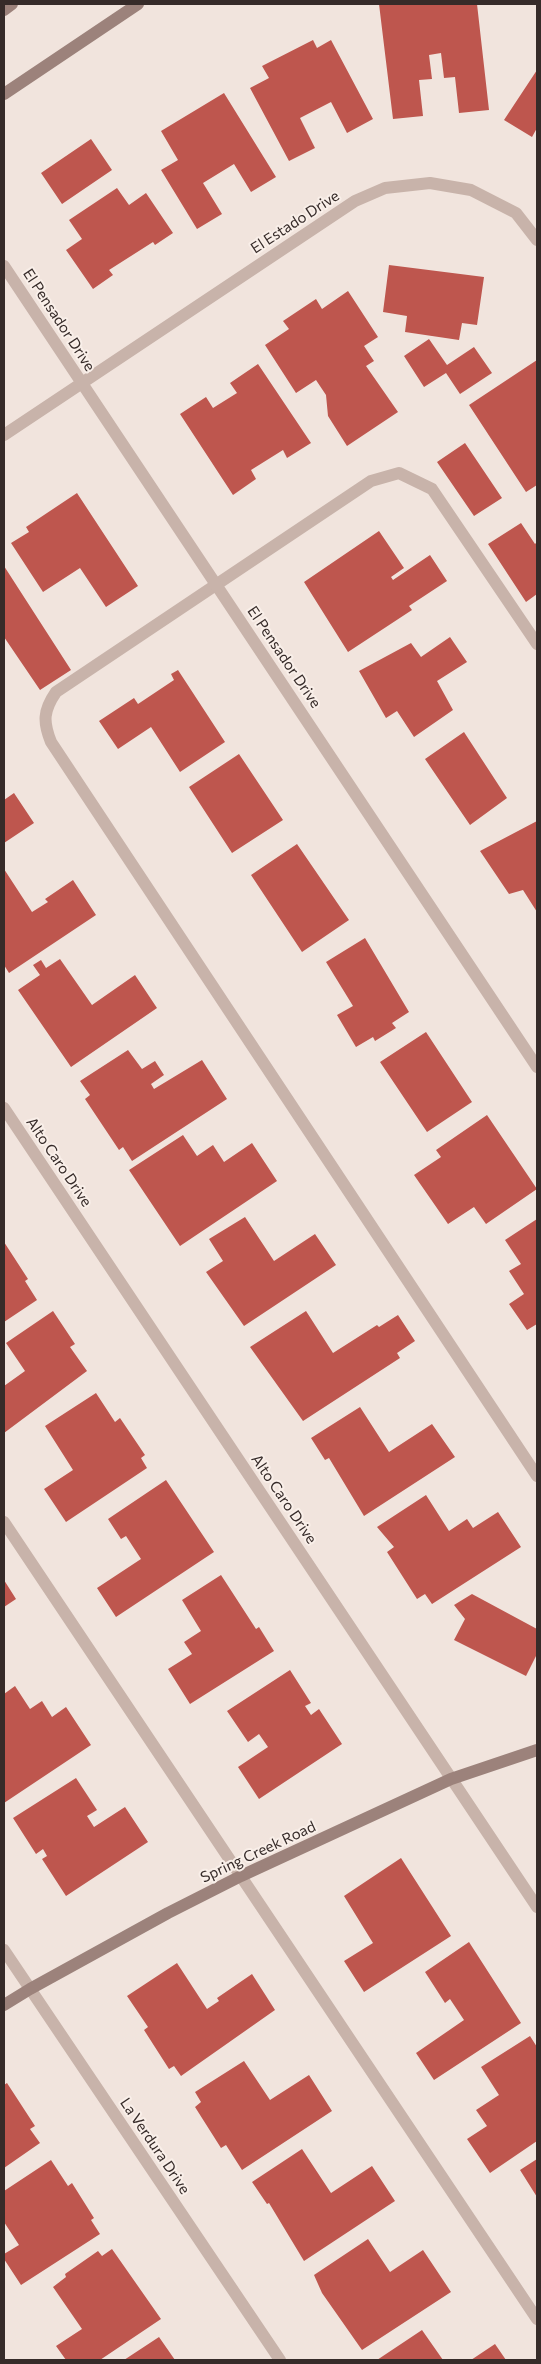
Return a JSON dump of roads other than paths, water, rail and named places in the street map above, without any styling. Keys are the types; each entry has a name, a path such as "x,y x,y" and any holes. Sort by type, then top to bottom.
{"street":[{"path":"4,10 12,4"},
{"path":"4,94 138,4"},
{"name":"El Estado Drive","path":"81,382 355,201 385,188 430,183 471,190 516,213 537,240"},
{"name":"El Pensador Drive","path":"4,266 537,1067"},
{"path":"4,435 81,382"},
{"path":"537,644 432,489 399,473 371,481 56,692 47,705 45,726 56,751 537,1476"},
{"name":"Alto Caro Drive","path":"4,1108 537,1907"},
{"path":"4,1522 537,2319"},
{"name":"Spring Creek Road","path":"4,2005 30,1988 168,1913 241,1876 451,1779 537,1750"},
{"name":"La Verdura Drive","path":"4,1950 280,2360"}]}
